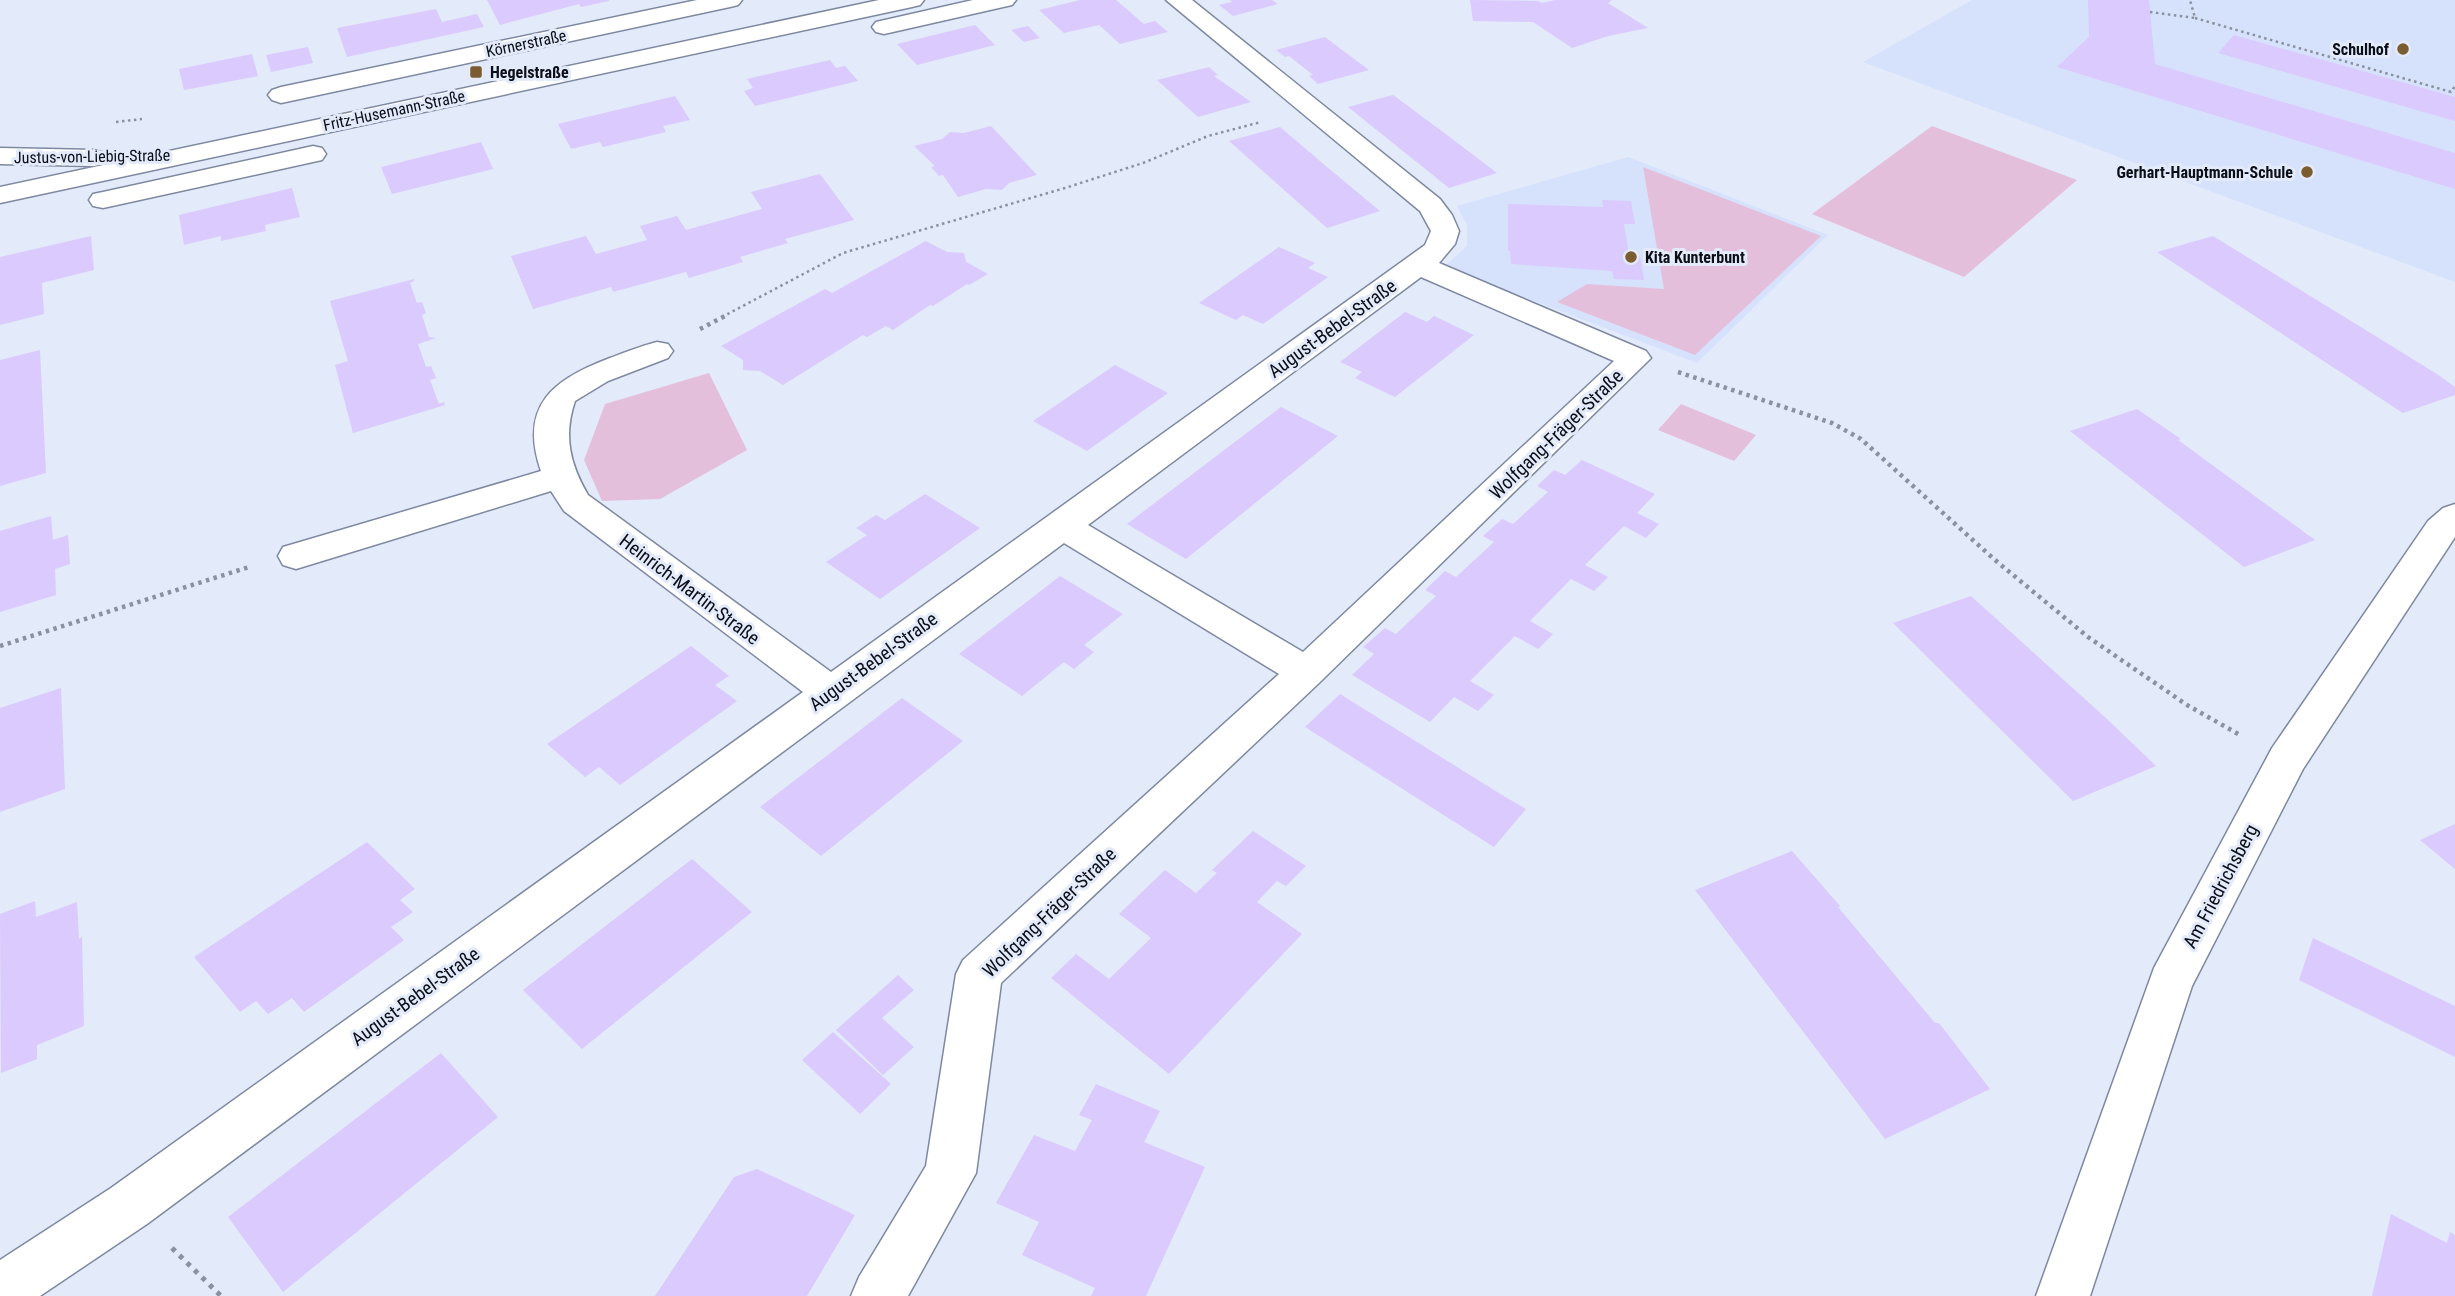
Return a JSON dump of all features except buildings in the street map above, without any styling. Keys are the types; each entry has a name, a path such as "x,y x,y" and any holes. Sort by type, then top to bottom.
{"street":[{"name":"Körnerstraße","path":"281,95 730,0"},
{"name":"Fritz-Husemann-Straße","path":"0,195 912,0"},
{"path":"551,102 1004,0"},
{"name":"August-Bebel-Straße","path":"0,1291 129,1206 830,692 1419,265 1443,244 1446,229 1441,216 1178,0"},
{"name":"Fritz-Husemann-Straße","path":"103,200 337,149"},
{"name":"Justus-von-Liebig-Straße","path":"0,156 73,159 184,154"},
{"name":"Wolfgang-Fräger-Straße","path":"878,1296 950,1173 979,974 1306,672 1635,358 1490,299 1419,265"},
{"name":"Heinrich-Martin-Straße","path":"657,351 586,380 561,396 551,422 551,449 559,477 576,503 830,692"},
{"path":"296,556 559,477"},
{"name":"Am Friedrichsberg","path":"2063,1296 2170,983 2287,759 2441,530 2455,516"},
{"path":"1062,525 1306,672"}],"path":[{"path":"2190,0 2196,18"},
{"path":"2150,12 2196,18 2451,92 2455,86"},
{"path":"657,351 844,253 915,234 1143,163 1208,136 1312,109"},
{"path":"1635,358 1832,423 1861,439 2016,581 2185,706 2287,759"},
{"path":"0,646 247,567 296,556"},
{"path":"129,1206 221,1296"}],"shaded area":[{"name":"Gerhart-Hauptmann-Schule","path":"1972,0 2455,0 2455,282 1863,62"},
{"path":"1932,126 2077,180 1964,277 1812,214"},
{"name":"Kita Kunterbunt","path":"1628,157 1828,235 1697,363 1444,267 1467,246 1467,225 1457,206"},
{"path":"1643,167 1821,236 1695,355 1557,302 1587,284 1664,289"},
{"path":"709,373 747,450 660,499 602,501 584,460 605,404"},
{"path":"1681,404 1756,435 1734,461 1658,430"}],"place":[{"name":"Schulhof","path":"2403,49"},
{"name":"Hegelstraße","path":"476,72"},
{"name":"Gerhart-Hauptmann-Schule","path":"2307,172"},
{"name":"Kita Kunterbunt","path":"1631,257"}]}
